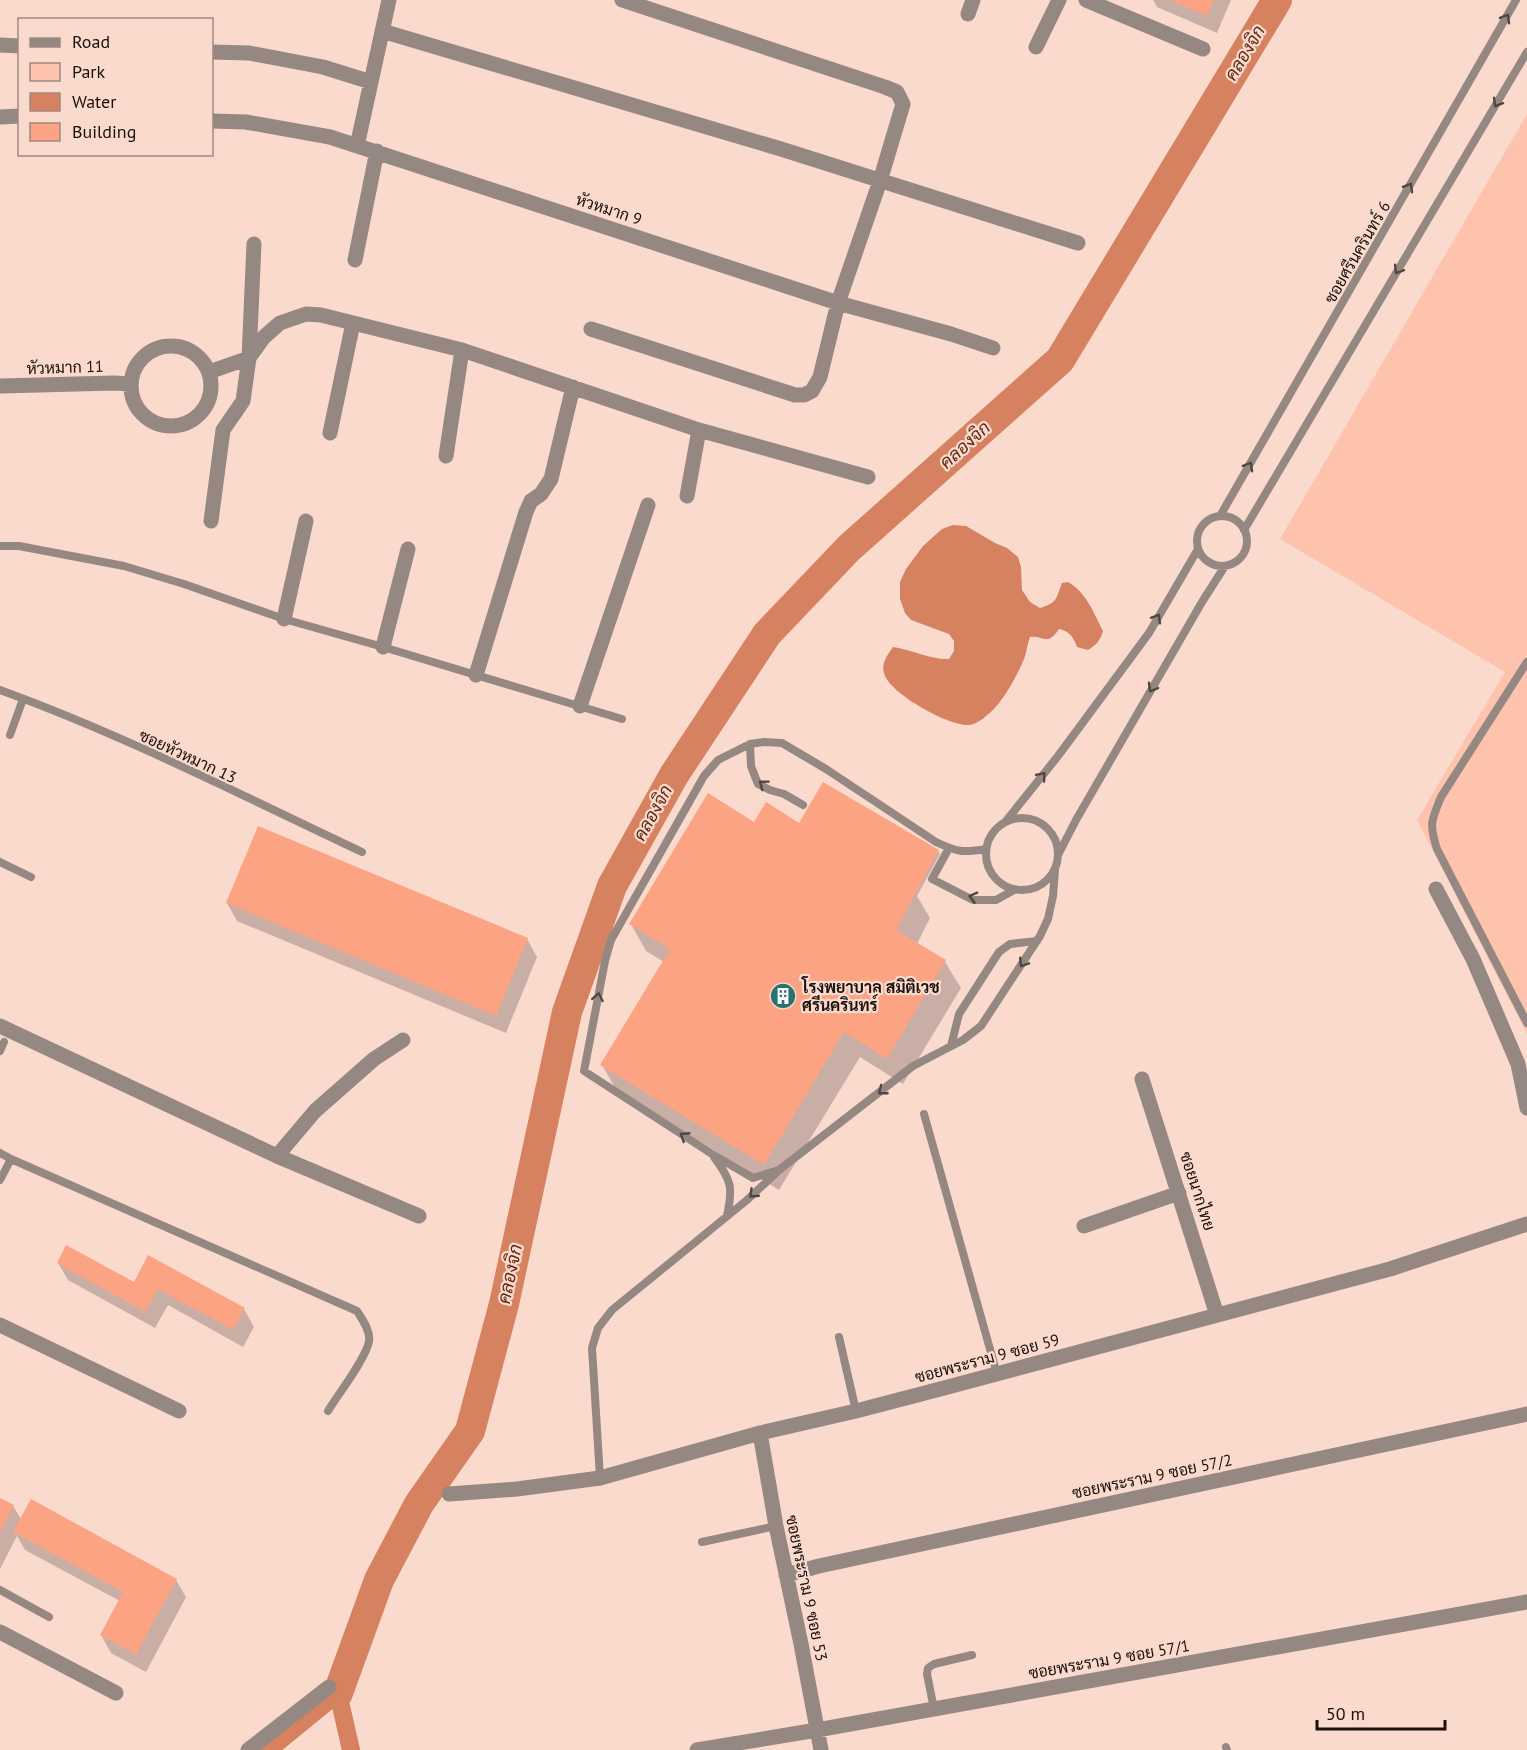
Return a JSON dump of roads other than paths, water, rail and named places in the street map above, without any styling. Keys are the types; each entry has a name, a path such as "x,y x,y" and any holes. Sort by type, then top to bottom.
{"street":[{"path":"357,146 389,0"},
{"path":"591,329 795,395 812,392 820,376 838,303 880,181 903,104 897,92 622,0"},
{"path":"1036,47 1059,0"},
{"path":"1086,0 1203,49"},
{"path":"382,31 781,149 1078,243"},
{"path":"0,45 18,46"},
{"path":"213,52 249,53 323,67 371,82"},
{"path":"0,117 18,116"},
{"name":"หัวหมาก 9","path":"213,121 246,122 330,137 838,303 993,348"},
{"path":"355,260 377,151"},
{"path":"210,521 223,430 243,401 249,358 254,244"},
{"path":"209,372 249,358 264,337 280,322 306,314 321,315 462,350 699,430 868,477"},
{"path":"330,433 353,323"},
{"path":"178,345 201,358 209,372 212,384 205,409 196,418 184,424 171,426 159,424 147,418 132,397 131,384 134,371 141,359 151,350 178,345"},
{"path":"446,456 462,350"},
{"name":"หัวหมาก 11","path":"0,386 131,384"},
{"path":"476,675 526,512 531,501 541,494 551,479 573,387"},
{"path":"687,496 699,430"},
{"path":"580,706 648,505"},
{"path":"285,619 306,521"},
{"path":"383,647 408,549"},
{"path":"1436,889 1473,959 1518,1064 1527,1108"},
{"path":"0,1026 278,1156 419,1216"},
{"path":"278,1156 315,1110 374,1059 403,1040"},
{"name":"ซอยนากไทย","path":"1142,1079 1217,1315"},
{"path":"1084,1226 1179,1193"},
{"name":"ซอยพระราม 9 ซอย 59","path":"450,1494 517,1489 600,1478 760,1433 856,1411 1390,1269 1527,1224"},
{"path":"0,1324 179,1411"},
{"name":"ซอยพระราม 9 ซอย 57/2","path":"786,1575 831,1563 1527,1414"},
{"name":"ซอยพระราม 9 ซอย 53","path":"760,1433 776,1526 821,1750"},
{"name":"ซอยพระราม 9 ซอย 57/1","path":"697,1750 1527,1602"},
{"path":"0,1632 116,1693"},
{"path":"248,1750 329,1687"}],"lane":[{"name":"ซอยศรีนครินทร์ 6","path":"1006,821 1058,756 1149,633 1198,549 1198,534 1202,527 1220,516 1516,0"},
{"path":"1244,530 1527,52"},
{"path":"1198,549 1212,564 1225,566 1233,564 1244,553 1246,537 1244,530 1234,520 1220,516"},
{"path":"0,546 19,546 124,566 285,619 622,720"},
{"path":"600,1478 592,1348 598,1328 612,1310 747,1200 779,1170 913,1066 963,1040 981,1026 1037,941 1048,919 1058,855 1192,619 1225,566"},
{"path":"1527,662 1441,797 1431,819 1431,831 1437,849 1527,1023"},
{"name":"ซอยหัวหมาก 13","path":"0,690 165,759 362,852"},
{"path":"10,735 23,699"},
{"path":"779,1170 753,1178 584,1071 611,940 704,776 718,760 750,744 782,743 826,769 936,842 955,851 969,852 986,849"},
{"path":"750,744 750,766 758,784 784,794 803,805"},
{"path":"1055,870 1048,880 1038,887 1026,891 1014,890 995,879 986,860 986,849 989,838 996,828 1006,821 1017,818 1030,819 1041,824 1050,832 1056,843 1058,855"},
{"path":"949,848 932,879 973,900 996,900 1014,890"},
{"path":"0,862 31,876"},
{"path":"951,1046 959,1014 999,952 1010,944 1037,941"},
{"path":"0,1050 4,1042"},
{"path":"924,1114 997,1374"},
{"path":"0,1153 357,1311 366,1325 370,1340 364,1354 327,1411"},
{"path":"712,1154 730,1182 727,1216"},
{"path":"0,1180 11,1159"},
{"path":"839,1337 856,1411"},
{"path":"702,1542 776,1526"},
{"path":"0,1590 48,1617"},
{"path":"934,1709 927,1674 928,1668 972,1655"}],"water":[{"path":"953,525 966,526 1007,548 1018,557 1022,590 1030,602 1040,608 1053,602 1062,583 1068,582 1074,586 1089,604 1103,631 1101,637 1088,650 1077,647 1071,635 1059,629 1048,639 1030,637 1021,666 1003,698 992,711 970,725 949,721 910,700 890,684 883,668 893,647 942,659 949,659 954,651 954,641 949,634 911,620 905,613 900,599 900,582 906,569 923,546 942,529"}],"waterway":[{"name":"คลองจิก","path":"338,1693 379,1580 419,1504 470,1431 504,1304 567,1012 612,886 674,775 767,634 849,548 1060,360 1277,0"},
{"name":"คลองจิก","path":"268,1750 338,1693 351,1750"}],"place":[{"name":"โรงพยาบาล สมิติเวช ศรีนครินทร์","path":"783,996"}]}
